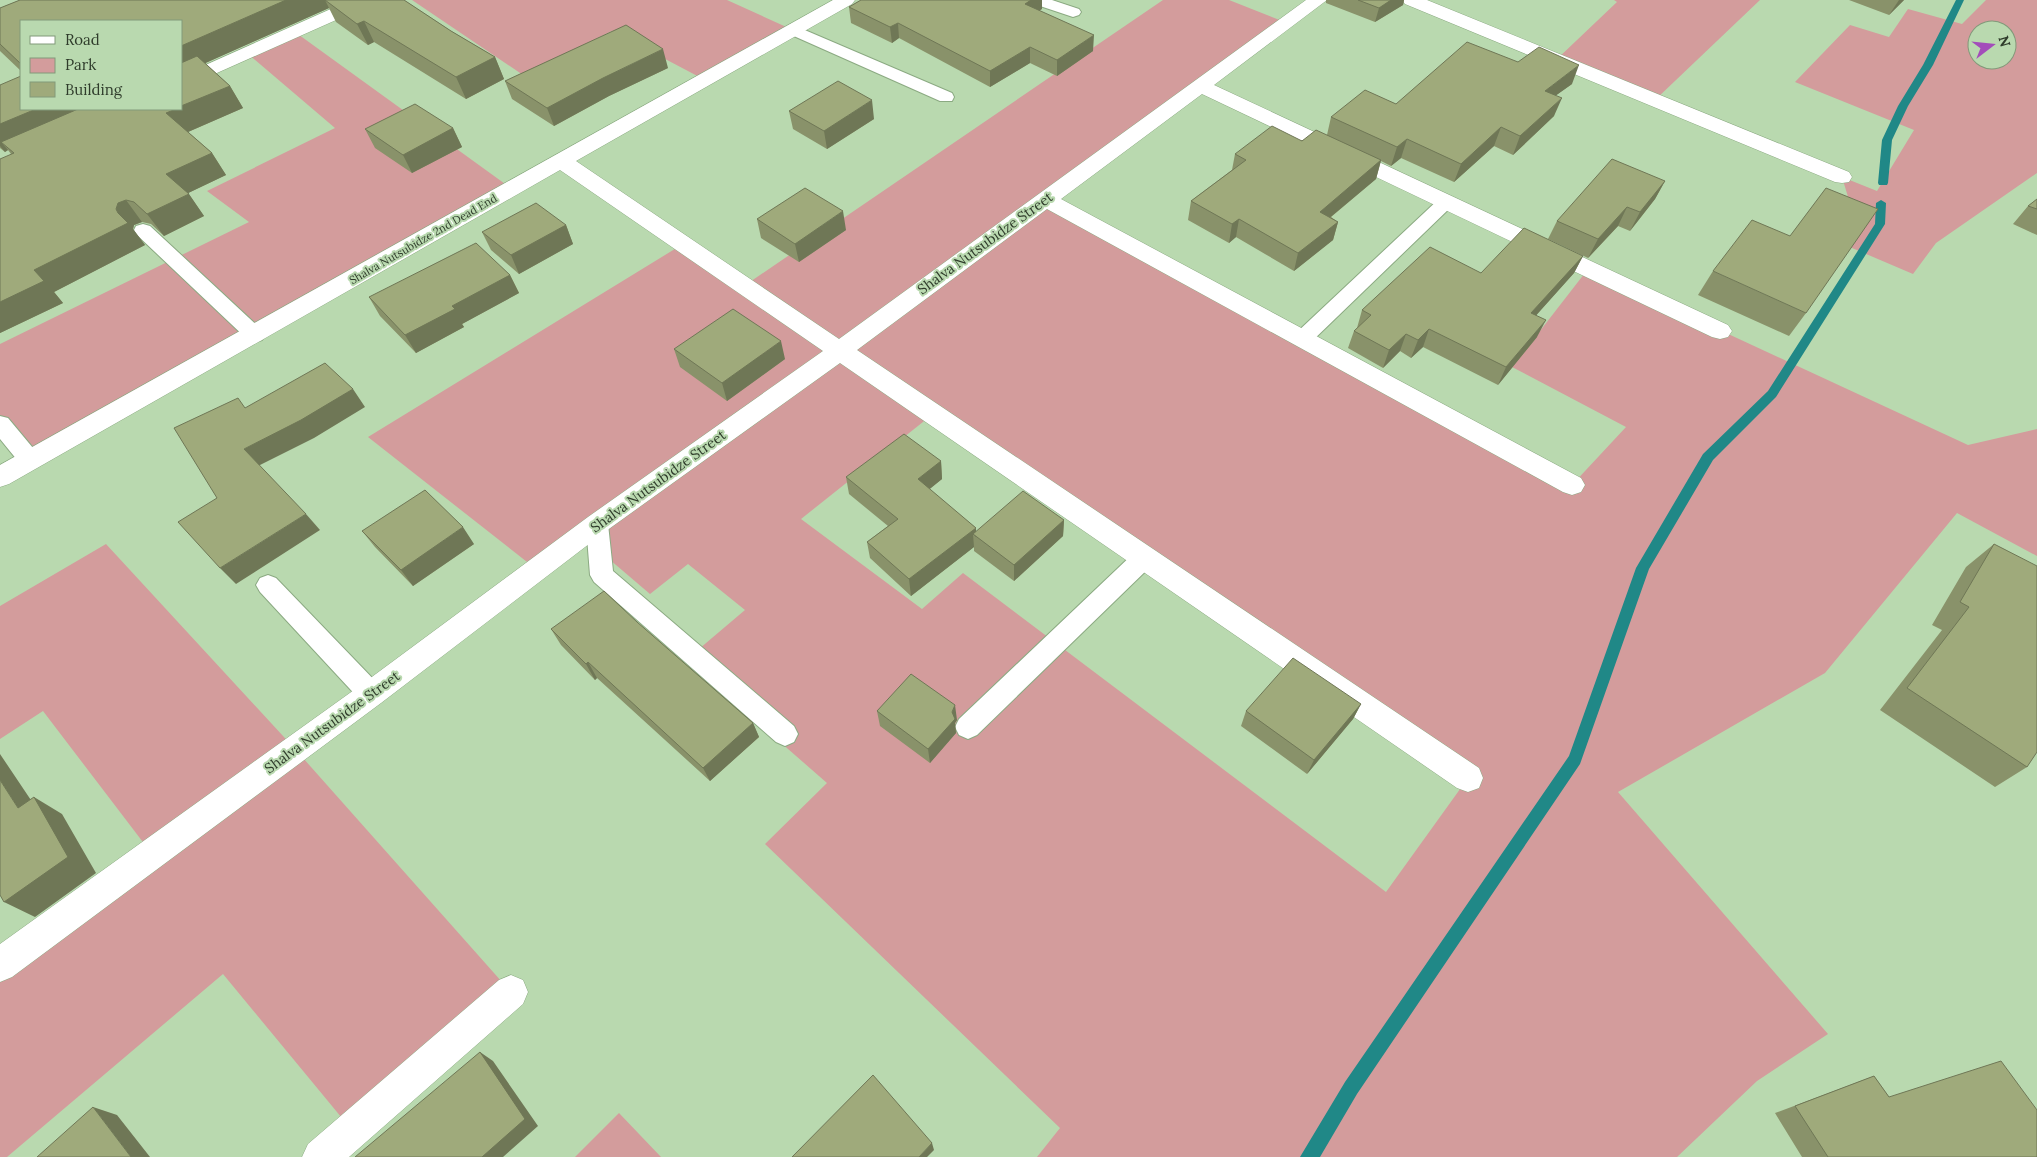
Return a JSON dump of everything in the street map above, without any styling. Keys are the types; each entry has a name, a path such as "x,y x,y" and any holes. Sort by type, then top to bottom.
{"street":[{"path":"182,83 366,0"},
{"name":"Shalva Nutsubidze 2nd Dead End","path":"0,477 255,335 846,0"},
{"name":"Shalva Nutsubidze Street","path":"0,965 371,694 597,524 839,350 1318,0"},
{"path":"1411,0 1842,177"},
{"path":"1200,86 1720,331"},
{"path":"561,161 1468,778"},
{"path":"1045,199 1572,485"},
{"path":"321,1157 511,992"}],"lane":[{"path":"1036,0 1072,12"},
{"path":"793,30 946,97"},
{"path":"1302,339 1446,202"},
{"path":"143,230 255,335"},
{"path":"0,424 30,460"},
{"path":"597,524 602,575 785,734"},
{"path":"968,727 1144,558"},
{"path":"268,584 371,694"}],"green space":[{"path":"412,0 727,0 793,30 705,80 612,31 523,75"},
{"path":"1163,0 1229,0 1287,23 1045,199 1572,485 1626,427 1512,367 1588,269 1968,445 2037,429 2037,556 1957,513 1825,673 1618,792 1828,1034 1757,1081 1677,1157 1037,1157 1060,1128 765,844 827,783 686,660 745,610 688,564 650,594 582,536 536,569 368,437 683,244 744,286","holes":["933,414 1468,778 1386,892 963,573 922,609 801,519"]},
{"path":"1614,0 1760,0 1655,100 1556,60 1617,2"},
{"path":"1986,0 2037,0 2037,173 1936,243 1913,274 1838,242 1855,220 1842,177 1877,191 1914,130 1795,82 1850,25 1889,37 1908,9 1962,24"},
{"path":"295,32 512,189 30,460 0,424 0,344 249,222 207,191 335,128 247,53"},
{"path":"106,544 295,749 511,992 351,1129 223,974 7,1157 0,1157 0,965 152,854 43,711 0,739 0,606"},
{"path":"619,1113 661,1157 575,1157"}],"building":[{"path":"20,0 286,0 182,46 182,20 20,20 20,63 0,44 0,8"},
{"path":"325,0 404,0 495,57 456,77 364,21 357,24"},
{"path":"861,0 1031,0 1025,4 1094,35 1057,60 1030,47 990,71 898,23 890,27 849,7"},
{"path":"1358,0 1391,0 1379,8"},
{"path":"626,25 663,49 547,108 505,81"},
{"path":"1467,42 1518,62 1539,47 1579,65 1545,91 1562,98 1520,136 1501,127 1461,164 1407,139 1397,147 1331,117 1365,90 1396,104"},
{"path":"197,56 230,86 182,106 182,63"},
{"path":"20,76 20,110 34,110 0,124 0,85"},
{"path":"838,81 872,100 824,131 789,111"},
{"path":"415,104 453,128 403,155 365,129"},
{"path":"76,110 174,110 166,113 212,153 166,174 189,194 147,214 134,202 126,200 118,203 116,209 118,213 128,223 34,270 44,281 0,302 0,159 14,153 1,142"},
{"path":"1272,126 1302,141 1316,130 1381,160 1320,212 1338,222 1298,253 1239,219 1232,224 1191,201 1246,160 1235,154"},
{"path":"1612,159 1665,181 1640,212 1627,207 1598,239 1557,221"},
{"path":"805,188 843,211 795,244 757,219"},
{"path":"1826,188 1878,209 1806,313 1713,271 1752,220 1790,236"},
{"path":"2037,199 2037,209 2028,206"},
{"path":"536,203 566,225 511,255 482,232"},
{"path":"1524,228 1583,256 1531,313 1546,320 1506,367 1429,329 1418,340 1406,334 1389,350 1354,331 1371,315 1362,310 1430,247 1481,273"},
{"path":"476,243 510,275 452,306 455,309 405,335 369,297"},
{"path":"733,309 781,341 722,383 674,349"},
{"path":"325,363 353,389 301,420 244,449 306,514 220,568 178,522 217,498 174,428 238,398 245,408"},
{"path":"904,434 941,461 918,479 976,528 909,579 867,542 898,519 846,477"},
{"path":"425,490 463,527 401,570 362,531"},
{"path":"1023,491 1064,520 1014,565 973,534"},
{"path":"1994,544 2037,566 2037,752 2027,767 1907,688 1969,607 1960,602"},
{"path":"604,591 753,723 703,768 588,662 586,664 551,629"},
{"path":"1293,658 1361,704 1314,760 1246,711"},
{"path":"911,674 955,705 952,712 955,719 928,749 877,711"},
{"path":"0,780 18,808 34,797 68,857 4,902 0,895"},
{"path":"480,1052 525,1119 482,1157 355,1157"},
{"path":"2001,1061 2037,1110 2037,1157 1828,1157 1795,1106 1874,1076 1889,1097"},
{"path":"873,1075 932,1143 919,1157 792,1157"},
{"path":"93,1107 131,1157 37,1157"}],"waterway":[{"path":"1883,183 1887,140 1903,106 1928,65 1960,0"},
{"path":"1309,1157 1351,1088 1575,759 1643,568 1708,457 1772,394 1880,224 1881,203"}]}
